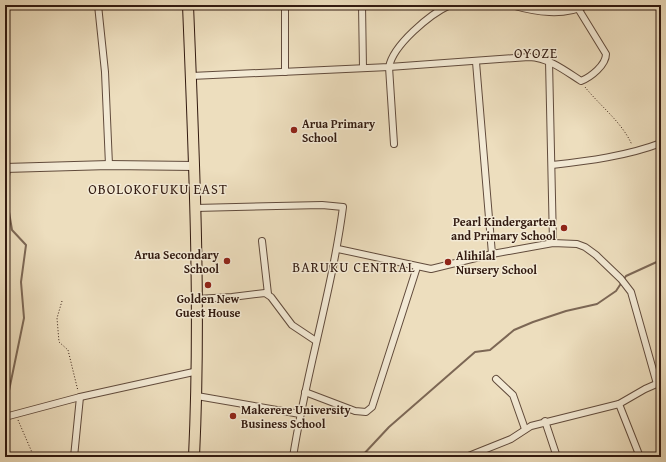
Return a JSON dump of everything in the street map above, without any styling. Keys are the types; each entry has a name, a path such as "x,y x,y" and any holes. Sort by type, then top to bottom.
{"main road":[{"path":"188,5 194,166 198,371 194,457"}],"street":[{"path":"98,5 105,72 109,165"},
{"path":"285,5 286,72"},
{"path":"362,5 363,68"},
{"path":"432,5 439,10"},
{"path":"394,144 389,67 394,54 412,34 439,10 450,5"},
{"path":"510,5 544,13 579,10 587,5"},
{"path":"190,76 389,67 538,57 549,61 581,81 599,68 606,57 606,54 579,10"},
{"path":"549,61 554,244"},
{"path":"476,62 492,254"},
{"path":"552,165 591,160 634,151 661,143"},
{"path":"5,168 109,165 194,166"},
{"path":"195,208 322,205 343,207 338,249 300,414 293,457"},
{"path":"262,241 268,294 292,325 316,341"},
{"path":"338,249 417,267 438,268 492,254 554,244 577,244 585,247 596,255 631,292 659,383 619,404 546,421 525,429 511,439 466,457"},
{"path":"305,392 355,411 366,412 372,408 417,267"},
{"path":"196,299 265,293 268,294"},
{"path":"9,416 80,397 198,371"},
{"path":"496,379 510,391 525,429"},
{"path":"197,396 300,414"},
{"path":"74,457 80,397"},
{"path":"619,404 640,457"},
{"path":"546,421 557,457"}],"path":[{"path":"581,81 594,99 613,117 628,137 634,151"},
{"path":"62,301 57,318 58,342 68,350 80,397"},
{"path":"9,416 34,457"}],"waterway":[{"path":"5,33 5,80"},
{"path":"5,84 8,112 6,120 9,166"},
{"path":"5,410 24,318 21,282 26,245 12,230 6,194 10,170"},
{"path":"361,457 389,427 475,352 490,350 514,330 533,322 566,311 597,304 616,291 626,276 661,260"}],"place":[{"name":"Arua Primary School","path":"294,130"},
{"name":"Pearl Kindergarten and Primary School","path":"564,228"},
{"name":"Arua Secondary School","path":"227,261"},
{"name":"Alihilal Nursery School","path":"448,262"},
{"name":"Golden New Guest House","path":"208,285"},
{"name":"Makerere University Business School","path":"233,416"}],"district":[{"name":"OYOZE","path":"536,53"},
{"name":"OBOLOKOFUKU EAST","path":"158,189"},
{"name":"BARUKU CENTRAL","path":"354,267"}]}
